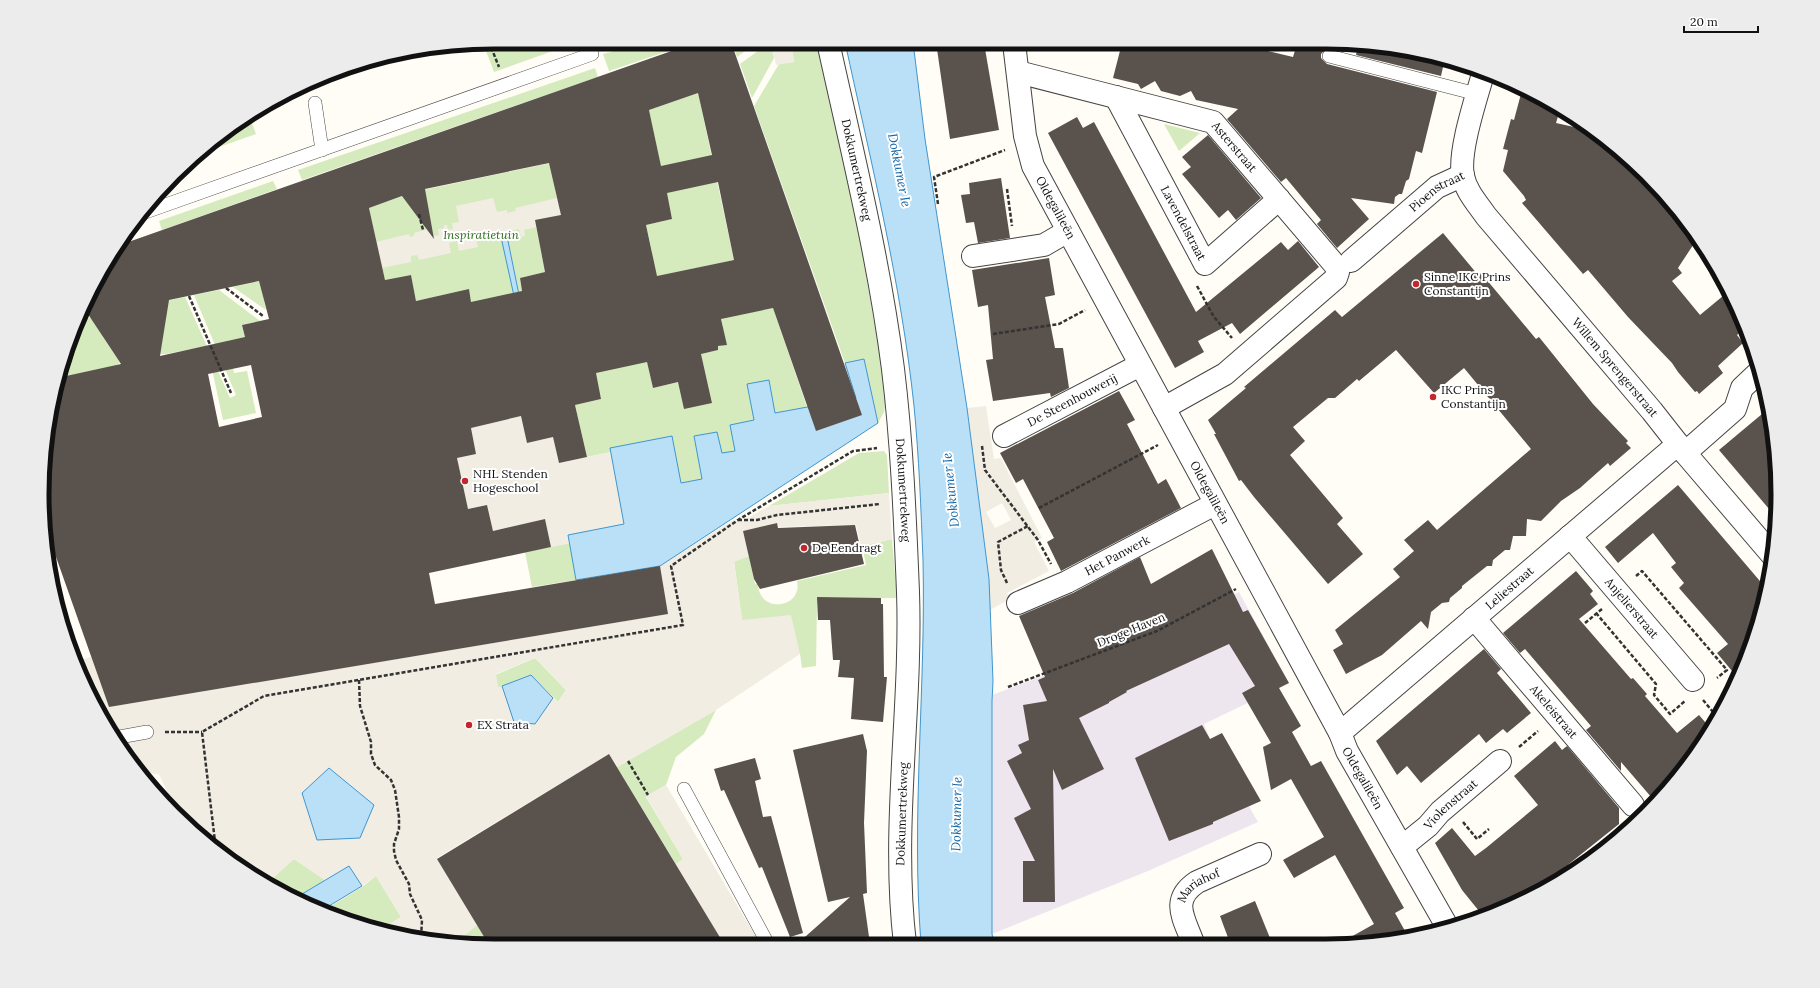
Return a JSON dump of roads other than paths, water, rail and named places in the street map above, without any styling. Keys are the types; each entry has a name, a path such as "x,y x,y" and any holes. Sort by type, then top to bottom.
{"street":[{"name":"Dokkumertrekweg","path":"829,49 879,282 893,369 905,503 909,636 901,861 905,939"},
{"name":"Oldegalileën","path":"1015,49 1027,143 1033,166 1340,733 1347,751 1445,923"},
{"name":"Asterstraat","path":"1018,72 1214,122 1331,259 1345,266"},
{"name":"Pioenstraat","path":"1164,408 1225,374 1329,285 1345,266 1437,187 1463,175 1464,148 1480,84"},
{"name":"Lavendelstraat","path":"1116,97 1205,264 1279,199"},
{"name":"Willem Sprengerstraat","path":"1463,175 1470,195 1486,216 1767,549"},
{"path":"973,256 1044,245 1068,231"},
{"name":"De Steenhouwerij","path":"1004,436 1140,365"},
{"name":"Leliestraat","path":"1340,733 1570,536 1682,448 1735,410 1742,388 1755,376"},
{"name":"Het Panwerk","path":"1018,603 1062,584 1215,504"},
{"name":"Anjelierstraat","path":"1570,536 1617,592 1692,688"},
{"name":"Akeleistraat","path":"1474,618 1633,805"},
{"name":"Violenstraat","path":"1402,847 1428,826 1448,805 1500,761"},
{"name":"Mariahof","path":"1192,939 1181,910 1182,898 1188,888 1197,882 1260,854"}],"lane":[{"path":"152,210 592,54"},
{"path":"1328,56 1480,84"},
{"path":"315,103 322,150"},
{"path":"121,737 147,732"},
{"path":"684,789 765,939"}],"water":[{"name":"Dokkumer Ie","path":"847,49 914,49 925,139 967,408 989,579 993,681 993,939 921,939 918,896 918,800 923,656 923,560 920,483 916,425 908,360 893,268 875,177"},
{"path":"507,236 519,295 514,296 501,237"},
{"path":"864,359 878,423 660,566 576,580 568,535 624,524 610,448 672,436 681,483 702,479 694,436 717,432 722,453 735,451 730,425 754,420 747,384 769,380 775,413 856,398 845,363"},
{"path":"531,675 553,698 535,724 514,722 502,686"},
{"path":"329,768 374,805 360,838 317,840 302,793"},
{"path":"349,866 362,886 328,907 301,895"}],"place":[{"name":"Sinne IKC Prins Constantijn","path":"1416,284"},
{"name":"IKC Prins Constantijn","path":"1433,397"},
{"name":"NHL Stenden Hogeschool","path":"465,481"},
{"name":"De Eendragt","path":"804,548"},
{"name":"EX Strata","path":"469,725"}],"park label":[{"name":"Inspiratietuin","path":"481,235"}]}
